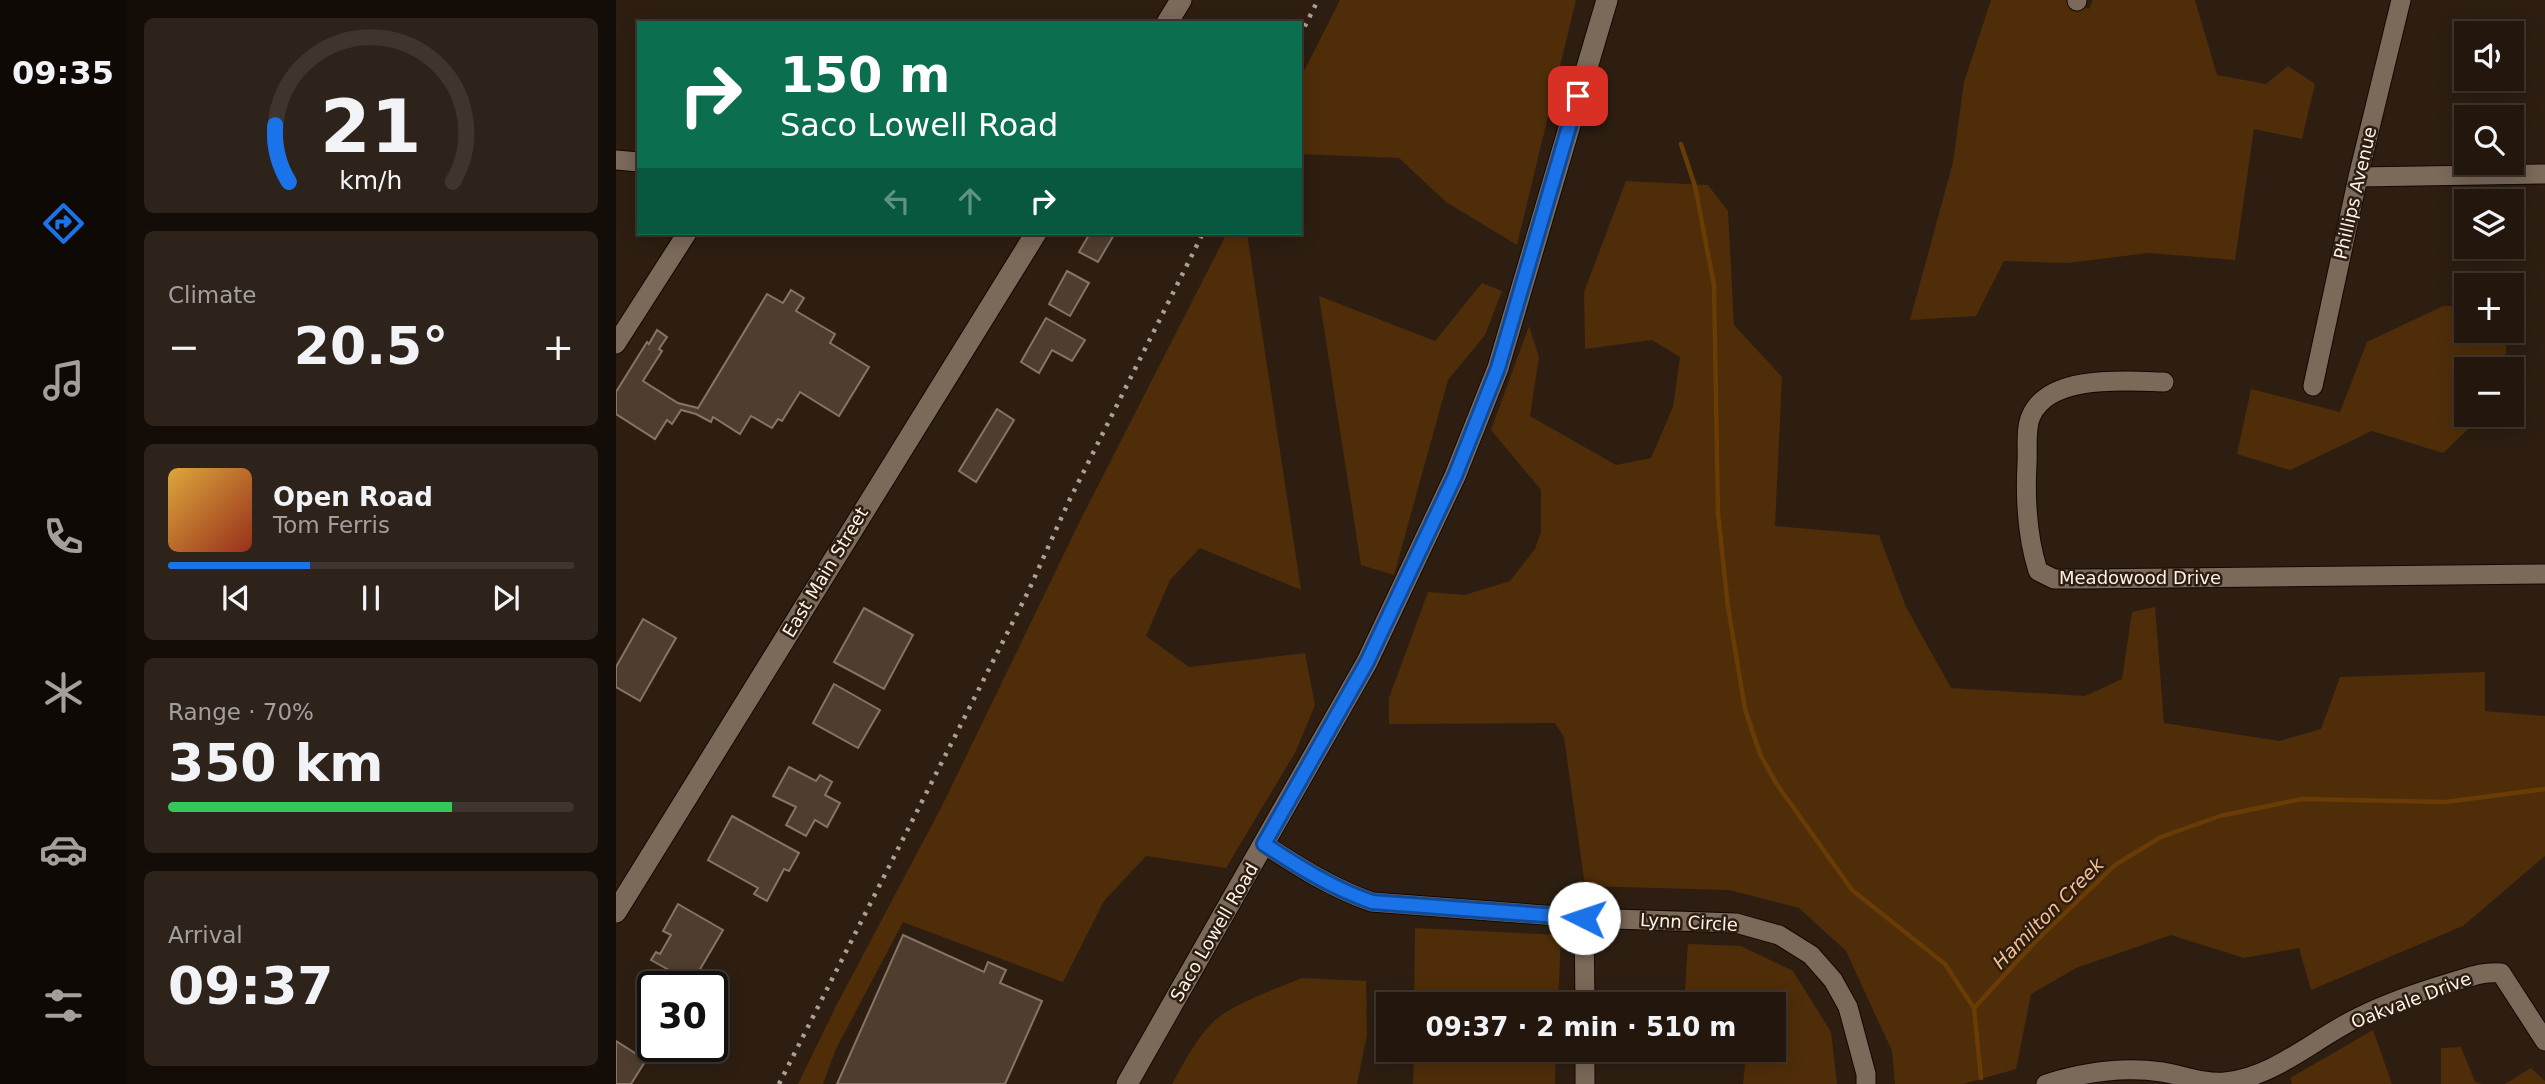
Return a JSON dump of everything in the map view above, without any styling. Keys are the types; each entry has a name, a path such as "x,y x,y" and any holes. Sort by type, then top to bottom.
{"street":[{"path":"1168,21 1181,0"},
{"name":"Saco Lowell Road","path":"1127,1084 1367,662 1455,476 1498,368 1607,0"},
{"name":"Phillips Avenue","path":"2313,386 2358,177 2401,0"},
{"path":"616,160 637,162"},
{"path":"2358,177 2545,174"},
{"path":"616,344 686,235"},
{"name":"East Main Street","path":"620,898 1035,235"},
{"name":"Meadowood Drive","path":"2164,382 2107,381 2074,385 2040,400 2029,419 2026,489 2029,542 2038,570 2054,579 2545,574"},
{"name":"Lynn Circle","path":"1264,844 1339,890 1372,902 1584,918 1736,923 1779,935 1811,955 1833,980 1848,1007 1866,1074 1866,1084"},
{"path":"1584,918 1585,992"},
{"name":"Oakvale Drive","path":"2046,1084 2074,1075 2112,1069 2164,1072 2198,1080 2225,1082 2263,1071 2359,1016 2439,986 2487,972 2501,973 2545,1041"},
{"path":"1585,1084 1586,1062"}],"shaded area":[{"path":"1340,0 1576,0 1517,245 1446,202 1399,158 1302,154 1302,75"},
{"path":"1991,0 2073,0 2089,9 2093,0 2195,0 2217,75 2266,84 2288,66 2315,84 2302,139 2254,129 2235,260 2148,253 2068,263 2004,261 1976,316 1910,320 1953,162 1964,82"},
{"path":"1626,181 1708,185 1728,211 1734,325 1782,377 1775,526 1879,535 1906,607 1951,688 2085,696 2122,679 2132,612 2155,607 2164,723 2279,741 2321,729 2340,677 2485,672 2485,711 2545,716 2545,856 2463,926 2311,990 2299,948 2244,958 2171,935 2076,968 2031,994 2016,1069 1963,1084 1895,1084 1892,1051 1846,951 1799,908 1729,890 1585,886 1564,737 1555,723 1389,724 1389,698 1428,592 1465,595 1510,581 1535,549 1541,532 1541,490 1491,430 1529,326 1539,357 1530,416 1616,465 1651,458 1673,407 1680,357 1652,340 1585,349 1584,292"},
{"path":"1226,235 1247,235 1301,590 1200,548 1170,580 1146,636 1189,667 1305,653 1315,705 1296,751 1226,868 1146,856 1104,901 1063,982 903,922 836,1049 823,1084 798,1084 943,804 1078,525"},
{"path":"1482,283 1502,291 1485,335 1448,380 1394,575 1361,565 1319,296 1435,341"},
{"path":"2443,306 2454,306 2454,343 2506,343 2506,357 2454,357 2454,427 2470,427 2443,453 2372,431 2290,470 2237,454 2251,389 2340,412 2367,342"},
{"path":"1415,928 1561,935 1559,992 1414,992"},
{"path":"1688,944 1741,946 1793,971 1831,1032 1837,1084 1743,1084 1745,1062 1786,1062 1786,992 1685,992"},
{"path":"1302,978 1366,981 1367,1035 1357,1084 1172,1084 1196,1043 1214,1021 1244,1003"},
{"path":"2373,1030 2392,1084 2292,1084 2290,1078"},
{"path":"2461,1047 2475,1082 2483,1084 2441,1084 2441,1048"},
{"path":"1414,1062 1556,1062 1555,1084 1413,1084"},
{"path":"2531,1068 2545,1084 2505,1084"}],"building":[{"path":"1089,235 1114,235 1098,262 1079,252"},
{"path":"1067,271 1089,283 1070,316 1049,304"},
{"path":"791,290 804,298 796,311 835,334 830,343 869,367 839,416 800,392 782,421 778,419 772,428 751,416 740,434 713,417 711,422 681,410 672,424 667,420 655,439 616,414 616,392 657,330 667,337 659,349 662,351 643,381 678,403 698,408 767,294 783,303"},
{"path":"1046,318 1085,340 1072,361 1052,350 1039,373 1021,362"},
{"path":"997,409 1014,420 976,482 959,471"},
{"path":"864,608 913,635 884,689 834,662"},
{"path":"643,619 676,638 640,701 616,687 616,667"},
{"path":"834,684 880,710 858,748 813,723"},
{"path":"789,767 816,781 820,775 832,782 825,795 840,803 827,827 815,820 806,836 786,825 796,807 773,796"},
{"path":"732,816 799,853 789,871 784,869 767,901 754,894 758,888 708,860"},
{"path":"678,904 723,930 699,971 671,971 651,960 656,952 660,954 671,935 663,931"},
{"path":"903,935 984,972 988,962 1006,970 1000,983 1042,1001 1005,1084 837,1084"},
{"path":"616,1041 637,1054 637,1062 645,1062 631,1084 616,1084"}],"waterway":[{"path":"1681,144 1695,186 1714,285 1718,514 1728,607 1745,709 1760,754 1776,783 1852,890 1945,964 1974,1008 1981,1078"},
{"name":"Hamilton Creek","path":"1974,1008 2035,942 2115,865 2161,837 2220,816 2302,799 2445,802 2545,789"}],"railway":[{"path":"1302,32 1318,0"},
{"path":"779,1084 1028,592 1068,503 1202,235"}],"route":[{"path":"1578,96 1498,368 1455,476 1367,662 1264,844 1339,890 1372,902 1584,918"}]}
